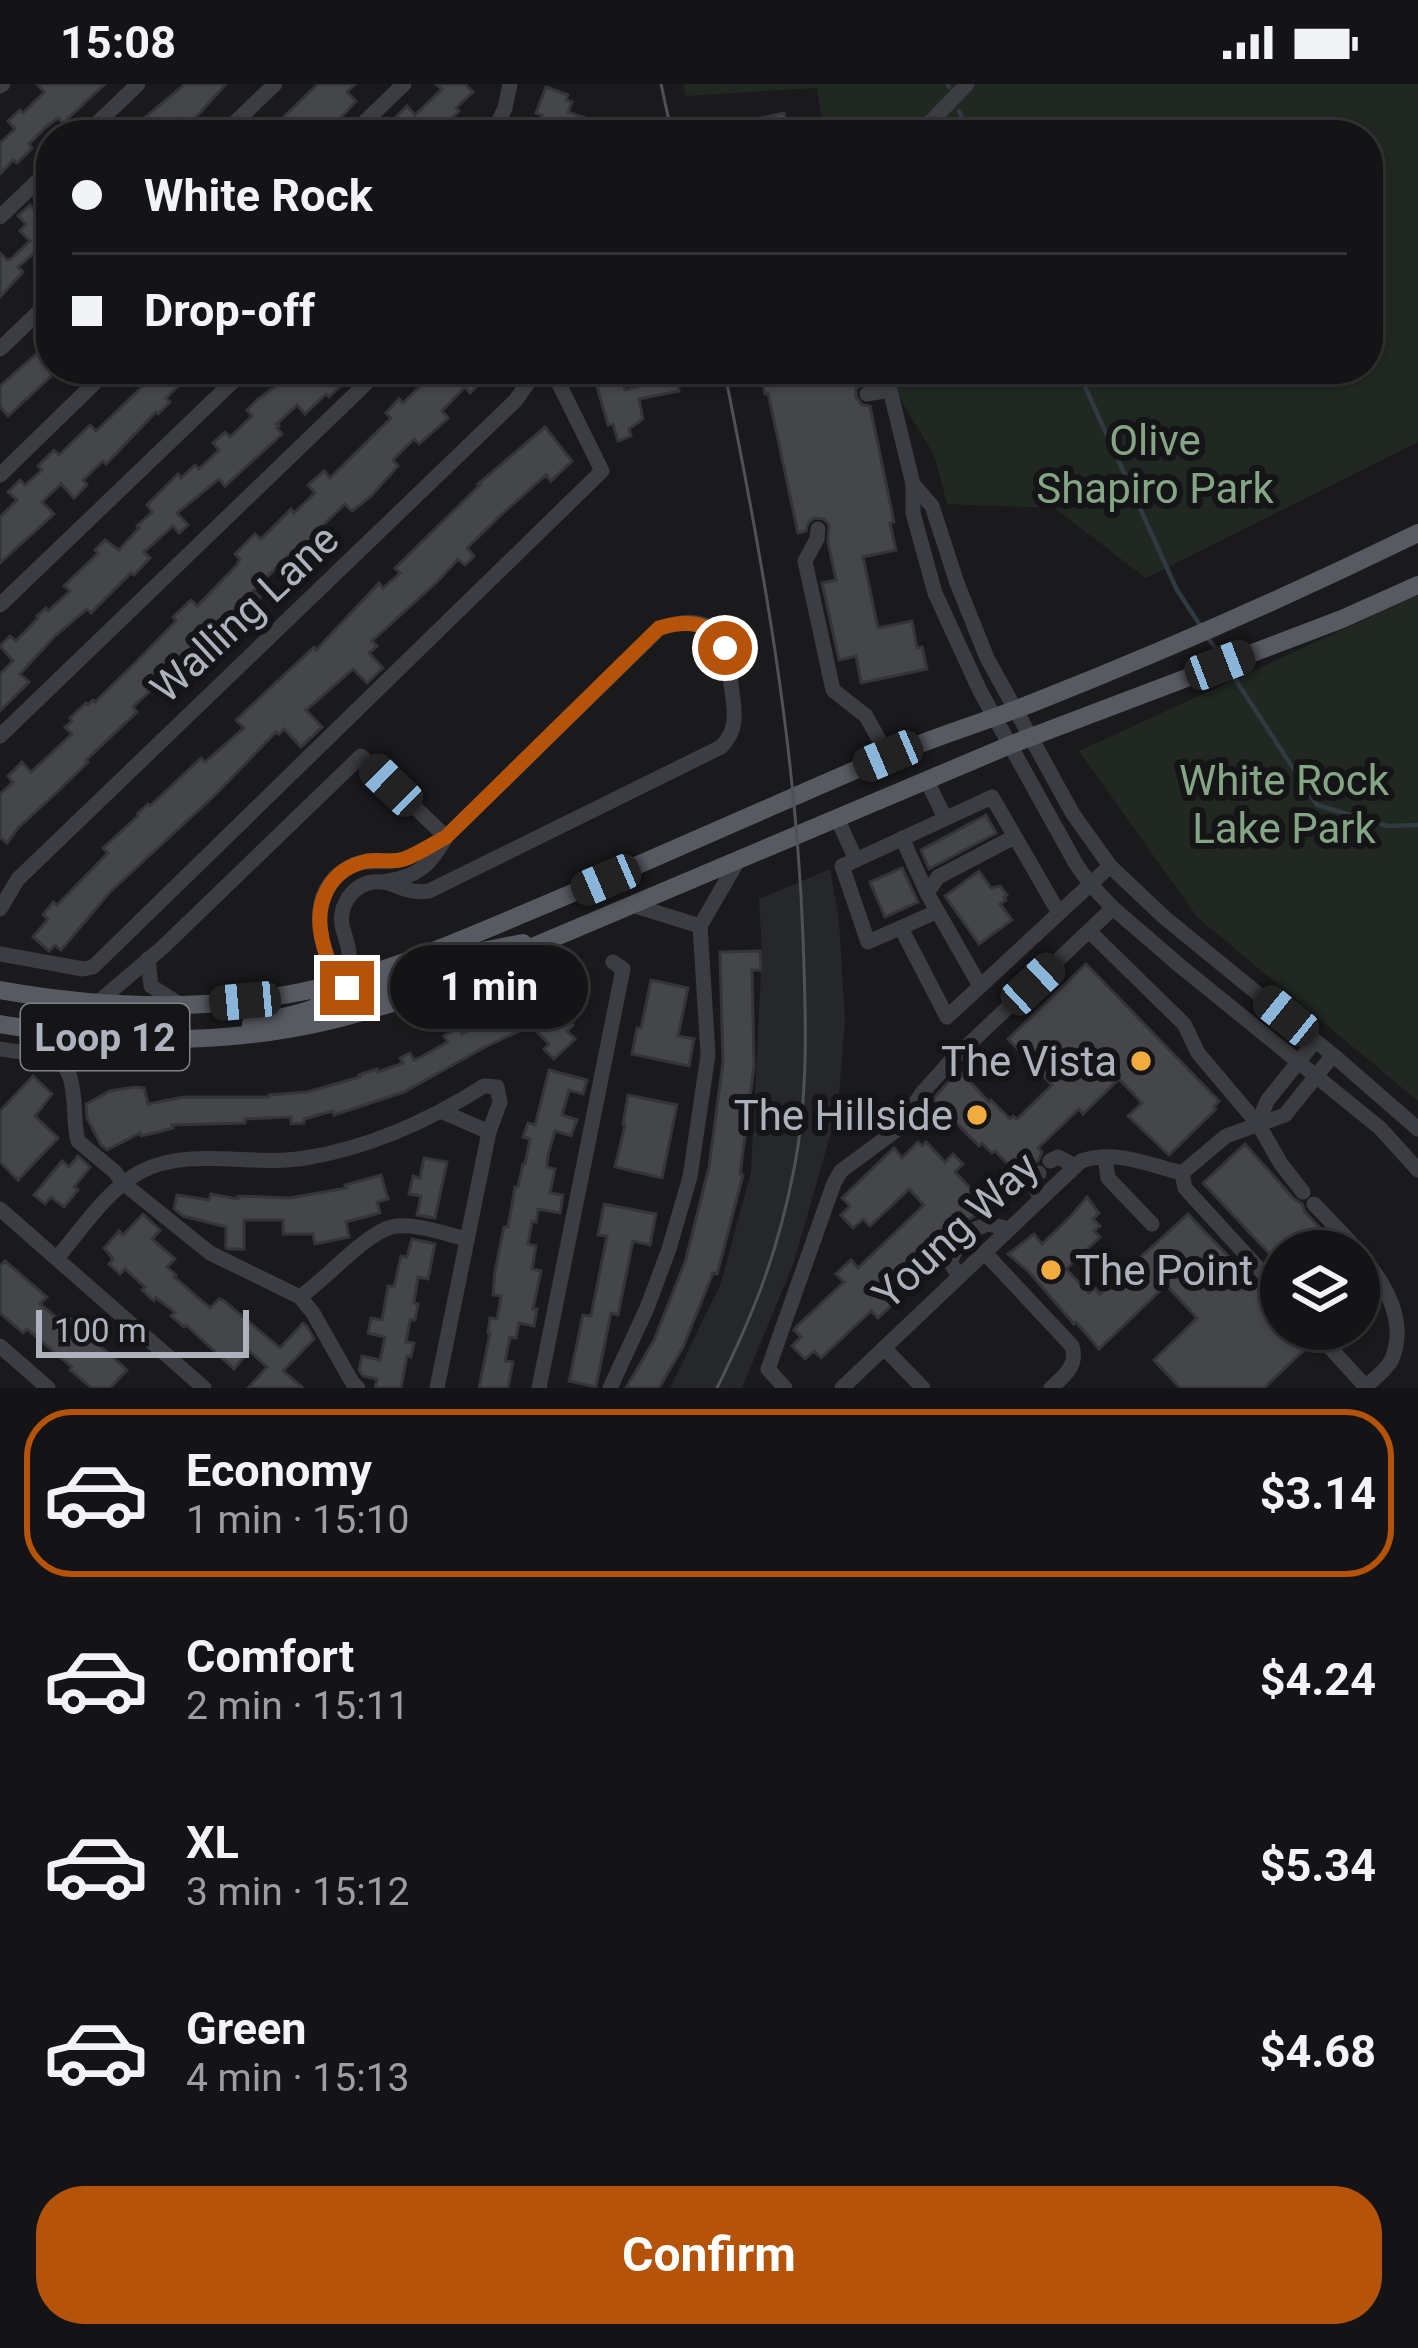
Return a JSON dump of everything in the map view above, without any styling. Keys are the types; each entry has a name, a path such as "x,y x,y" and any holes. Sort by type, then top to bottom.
{"main road":[{"path":"888,756 1016,709 1222,623 1418,533"},
{"name":"Loop 12","path":"0,1024 109,1038 212,1038 323,1022 414,997 1010,746 1342,619 1418,585"},
{"name":"Loop 12","path":"0,990 97,1003 181,1005 245,1001 340,983 501,924 888,756"},
{"path":"212,1038 266,1019 320,1008 340,983 357,992 374,991 482,951 556,937"}],"street":[{"path":"102,120 139,84"},
{"path":"238,120 275,84"},
{"path":"367,120 404,84"},
{"path":"499,120 510,84"},
{"path":"932,120 967,84"},
{"path":"0,217 36,182"},
{"path":"0,350 36,315"},
{"path":"0,475 94,384"},
{"path":"0,605 230,384"},
{"path":"0,736 365,384"},
{"name":"Walling Lane","path":"0,909 18,879 528,384"},
{"path":"0,954 83,970 93,967 602,471 559,384"},
{"path":"888,384 913,484 913,513 925,563 962,655 1076,864 1114,908 1380,1128 1418,1170"},
{"path":"867,394 889,390"},
{"path":"913,484 932,506 987,658 1073,814 1110,866 1150,906 1418,1129"},
{"path":"818,529 805,561 832,690 866,716 888,756"},
{"path":"925,563 947,555"},
{"path":"340,983 350,957 341,922 346,901 363,884 406,878 424,869 446,837 659,628 686,622 718,634 725,648 736,718 728,740 714,752 440,887 416,893 386,881"},
{"path":"97,1003 361,756 446,837"},
{"path":"927,781 944,818"},
{"path":"936,912 868,942 842,866 992,797 1059,913"},
{"path":"837,818 856,860"},
{"path":"340,983 328,964 318,922 330,884 351,866 406,858 446,837"},
{"path":"927,893 938,877 1014,837"},
{"path":"902,838 936,912 980,986"},
{"path":"610,1388 655,1288 690,1177 708,1054 700,926 739,859"},
{"path":"902,928 947,1017 1110,866"},
{"path":"632,905 700,926"},
{"path":"785,1388 768,1369 841,1171 898,1129 949,1064 1114,908"},
{"path":"1089,931 1184,1024 1198,1053 1258,1124 1308,1198 1367,1259 1396,1299 1402,1320 1392,1360 1365,1388 1332,1350"},
{"path":"148,959 151,986 181,1005"},
{"path":"539,1388 623,969 613,962"},
{"path":"1258,1124 1268,1101 1315,1041"},
{"path":"0,1049 52,1057 65,1064 71,1077 78,1141 209,1253 300,1297 358,1388"},
{"path":"1260,1270 1185,1188 1183,1173 1226,1136 1285,1115 1333,1055"},
{"path":"57,1258 123,1183 143,1171 182,1160 304,1158 401,1130 484,1087 496,1087 500,1102 489,1132 436,1388"},
{"path":"443,1112 489,1132"},
{"path":"1105,1156 1108,1178 1152,1224"},
{"path":"1041,1198 1033,1186 1044,1167 1058,1157 1075,1166"},
{"name":"Young Way","path":"842,1388 1086,1159 1125,1158 1183,1173"},
{"path":"0,1209 204,1388"},
{"path":"973,1230 994,1224 1009,1229"},
{"path":"300,1297 391,1227 466,1239"},
{"path":"959,1244 950,1262 959,1276"},
{"path":"984,1252 1072,1346 1074,1362 1059,1385"},
{"path":"0,1346 48,1388"},
{"path":"884,1348 923,1388"}],"shaded area":[{"path":"830,869 839,920 845,1020 838,1108 794,1262 742,1388 670,1388 721,1283 751,1172 762,953 759,899"}],"green space":[{"name":"Olive Shapiro Park","path":"683,84 1418,84 1418,442 1146,578 1054,508 947,504 934,455 896,384 1383,384 1383,120 822,120 817,88 686,96"},
{"name":"White Rock Lake Park","path":"1418,595 1418,1101 1198,918 1079,751"}],"building":[{"path":"37,84 105,84 66,120 36,120 32,148 0,174 0,143 15,129 8,121 44,92"},
{"path":"185,84 226,84 193,120 142,120"},
{"path":"318,84 355,84 347,92 356,101 338,120 281,120"},
{"path":"436,84 465,84 473,92 450,120 394,119 407,106 415,115 442,89"},
{"path":"546,87 568,95 566,100 572,102 568,112 588,119 540,120 542,115 536,113"},
{"path":"784,113 786,120 751,120"},
{"path":"30,205 35,211 36,255 18,267 23,272 0,297 0,253 11,259 30,241 20,231 26,224 18,216"},
{"path":"36,354 36,384 42,384 8,416 0,406 0,386"},
{"path":"145,384 181,384 158,414 83,480 87,485 74,498 61,484 42,502 54,514 0,563 0,517 17,500 8,492 20,480 25,485 54,450 59,455 90,425 96,431"},
{"path":"279,384 342,384 305,414 297,405 277,424 282,434 225,486 219,479 177,513 188,525 179,533 173,526 144,552 150,558 134,575 91,613 87,609 55,636 20,674 29,682 0,711 0,674 13,661 0,646 10,636 16,641 37,616 70,591 64,586 105,540 119,550 152,512 147,505 178,474 181,478 195,465 199,469 219,450 213,443 225,432 230,437 252,416 247,410"},
{"path":"423,384 479,384 470,393 465,387 442,411 448,418 419,444 414,439 393,460 398,466 371,496 352,511 345,504 322,526 328,533 315,545 312,542 296,558 291,553 253,591 260,597 233,625 195,656 190,650 148,690 133,707 137,712 7,843 0,837 0,794 13,782 8,776 22,762 31,772 72,734 65,727 70,718 86,703 95,702 191,600 197,606 237,565 240,559 235,554 255,534 261,539 291,509 294,513 315,493 308,485 324,471 330,478 391,418 386,413 399,399 403,403"},
{"path":"596,384 624,384 625,390 678,384 679,391 639,399 643,419 629,429 631,436 618,441 613,424 608,425"},
{"path":"763,384 862,384 856,397 870,406 896,550 863,557 878,628 912,621 927,669 861,683 856,656 839,660 822,583 836,580 829,525 814,518 806,531 798,533"},
{"path":"545,427 572,461 551,481 546,475 502,514 467,548 474,556 465,565 458,559 372,641 377,646 369,653 383,668 367,683 353,669 306,710 322,727 301,747 284,729 276,732 110,892 61,950 55,945 49,951 33,937 48,919 43,915 53,902 57,905 108,853 103,848 137,814 244,728 236,720 314,647 316,650 379,583 383,588 400,573 395,568 478,484"},
{"path":"986,815 996,833 929,869 921,850"},
{"path":"902,868 918,902 885,917 870,882"},
{"path":"979,871 991,888 1000,886 1007,895 1000,904 1012,920 979,944 945,896"},
{"path":"760,951 761,970 752,970 754,1067 743,1175 717,1274 713,1273 683,1347 659,1388 626,1388 654,1340 685,1262 709,1167 723,1062 720,952"},
{"name":"The Vista","path":"1086,964 1219,1101 1169,1155 1128,1116 1142,1103 1119,1079 1038,1148 1042,1152 1038,1161 1028,1162 1017,1173 995,1151 982,1143 979,1146 933,1099 959,1070 989,1102 1010,1119 1017,1119 1052,1085 1008,1039"},
{"path":"651,980 688,988 678,1036 694,1039 689,1066 632,1054"},
{"path":"516,1007 526,1028 404,1092 334,1115 333,1111 304,1119 304,1123 291,1124 291,1117 172,1125 140,1133 107,1150 87,1118 86,1104 110,1091 135,1087 144,1088 148,1104 184,1097 307,1092 403,1063 400,1058 410,1053 414,1060 419,1058 448,1042 444,1036 459,1028 462,1034"},
{"path":"540,1007 550,1017 563,1016 573,1025 567,1031 575,1039 554,1059 544,1049 549,1044 527,1021"},
{"path":"549,1070 587,1080 583,1094 569,1090 562,1115 577,1120 571,1136 555,1131 548,1155 547,1167 555,1169 550,1193 563,1195 560,1213 538,1209 536,1222 532,1221 528,1244 536,1246 532,1269 541,1271 533,1309 537,1309 534,1326 519,1323 516,1338 510,1337 505,1361 513,1362 508,1388 479,1388 490,1318 497,1319 501,1296 493,1295 504,1227 508,1227 530,1139 523,1137 528,1123 535,1125"},
{"path":"33,1076 52,1094 35,1116 58,1138 18,1180 0,1162 0,1111"},
{"path":"628,1095 677,1105 662,1178 615,1167"},
{"path":"918,1142 922,1146 926,1142 945,1162 953,1154 963,1164 955,1172 984,1203 980,1207 984,1211 964,1222 961,1233 950,1235 885,1297 892,1305 878,1318 871,1311 821,1358 814,1351 805,1359 792,1346 801,1337 794,1330 844,1282 836,1274 851,1260 858,1268 924,1205 909,1189 870,1226 863,1219 853,1228 841,1215 850,1206 842,1198 894,1148 902,1158"},
{"path":"1245,1144 1322,1230 1260,1230 1260,1244 1203,1183"},
{"path":"78,1156 90,1167 64,1207 51,1197 45,1204 34,1195 62,1161 69,1167"},
{"path":"424,1158 447,1162 435,1218 417,1215 421,1196 409,1194 413,1176 420,1178"},
{"path":"381,1175 388,1199 377,1202 380,1213 346,1222 349,1237 315,1244 313,1234 283,1234 283,1220 244,1220 244,1249 230,1249 226,1248 226,1227 183,1216 174,1209 177,1195 209,1200 211,1194 238,1199 290,1198 346,1188"},
{"path":"1087,1197 1099,1213 1093,1219 1100,1226 1094,1231 1100,1237 1066,1269 1089,1293 1095,1288 1100,1294 1188,1214 1260,1289 1260,1350 1303,1351 1264,1388 1180,1388 1154,1360 1197,1318 1166,1285 1099,1349 1008,1254 1034,1234 1042,1244"},
{"path":"604,1204 656,1214 650,1245 633,1241 618,1315 611,1313 596,1387 569,1381 583,1315 591,1316 607,1236 598,1235"},
{"path":"143,1214 160,1230 152,1239 175,1259 167,1267 174,1277 210,1308 223,1300 280,1348 303,1323 307,1326 314,1339 283,1371 303,1388 248,1388 267,1367 249,1351 234,1369 171,1316 175,1312 142,1290 145,1287 125,1269 120,1274 109,1264 113,1259 104,1248"},
{"path":"412,1239 435,1244 428,1279 418,1277 414,1303 418,1304 406,1342 414,1343 411,1357 407,1356 401,1388 375,1388 377,1379 359,1370 362,1356 380,1360 385,1337 368,1333 371,1318 382,1320 388,1286 394,1287 401,1256 407,1257"},
{"path":"5,1261 47,1297 40,1304 58,1319 68,1317 127,1370 110,1388 92,1388 27,1329 23,1333 0,1313 0,1266"}],"waterway":[{"path":"959,111 963,120"},
{"path":"1084,384 1177,590 1202,628"},
{"path":"1208,638 1222,658"},
{"path":"1228,668 1317,805 1388,826 1418,825"}],"tram line":[{"path":"661,84 669,120"},
{"path":"717,1388 762,1284 787,1203 802,1116 805,1027 799,866 785,723 727,384"}],"place":[{"name":"The Vista","path":"1141,1061"},
{"name":"The Hillside","path":"977,1115"},
{"name":"The Point","path":"1051,1270"}],"route":[{"path":"347,988 328,964 318,922 326,890 338,875 361,862 406,858 446,837 659,628 686,622 704,626 718,634 725,648"}]}
